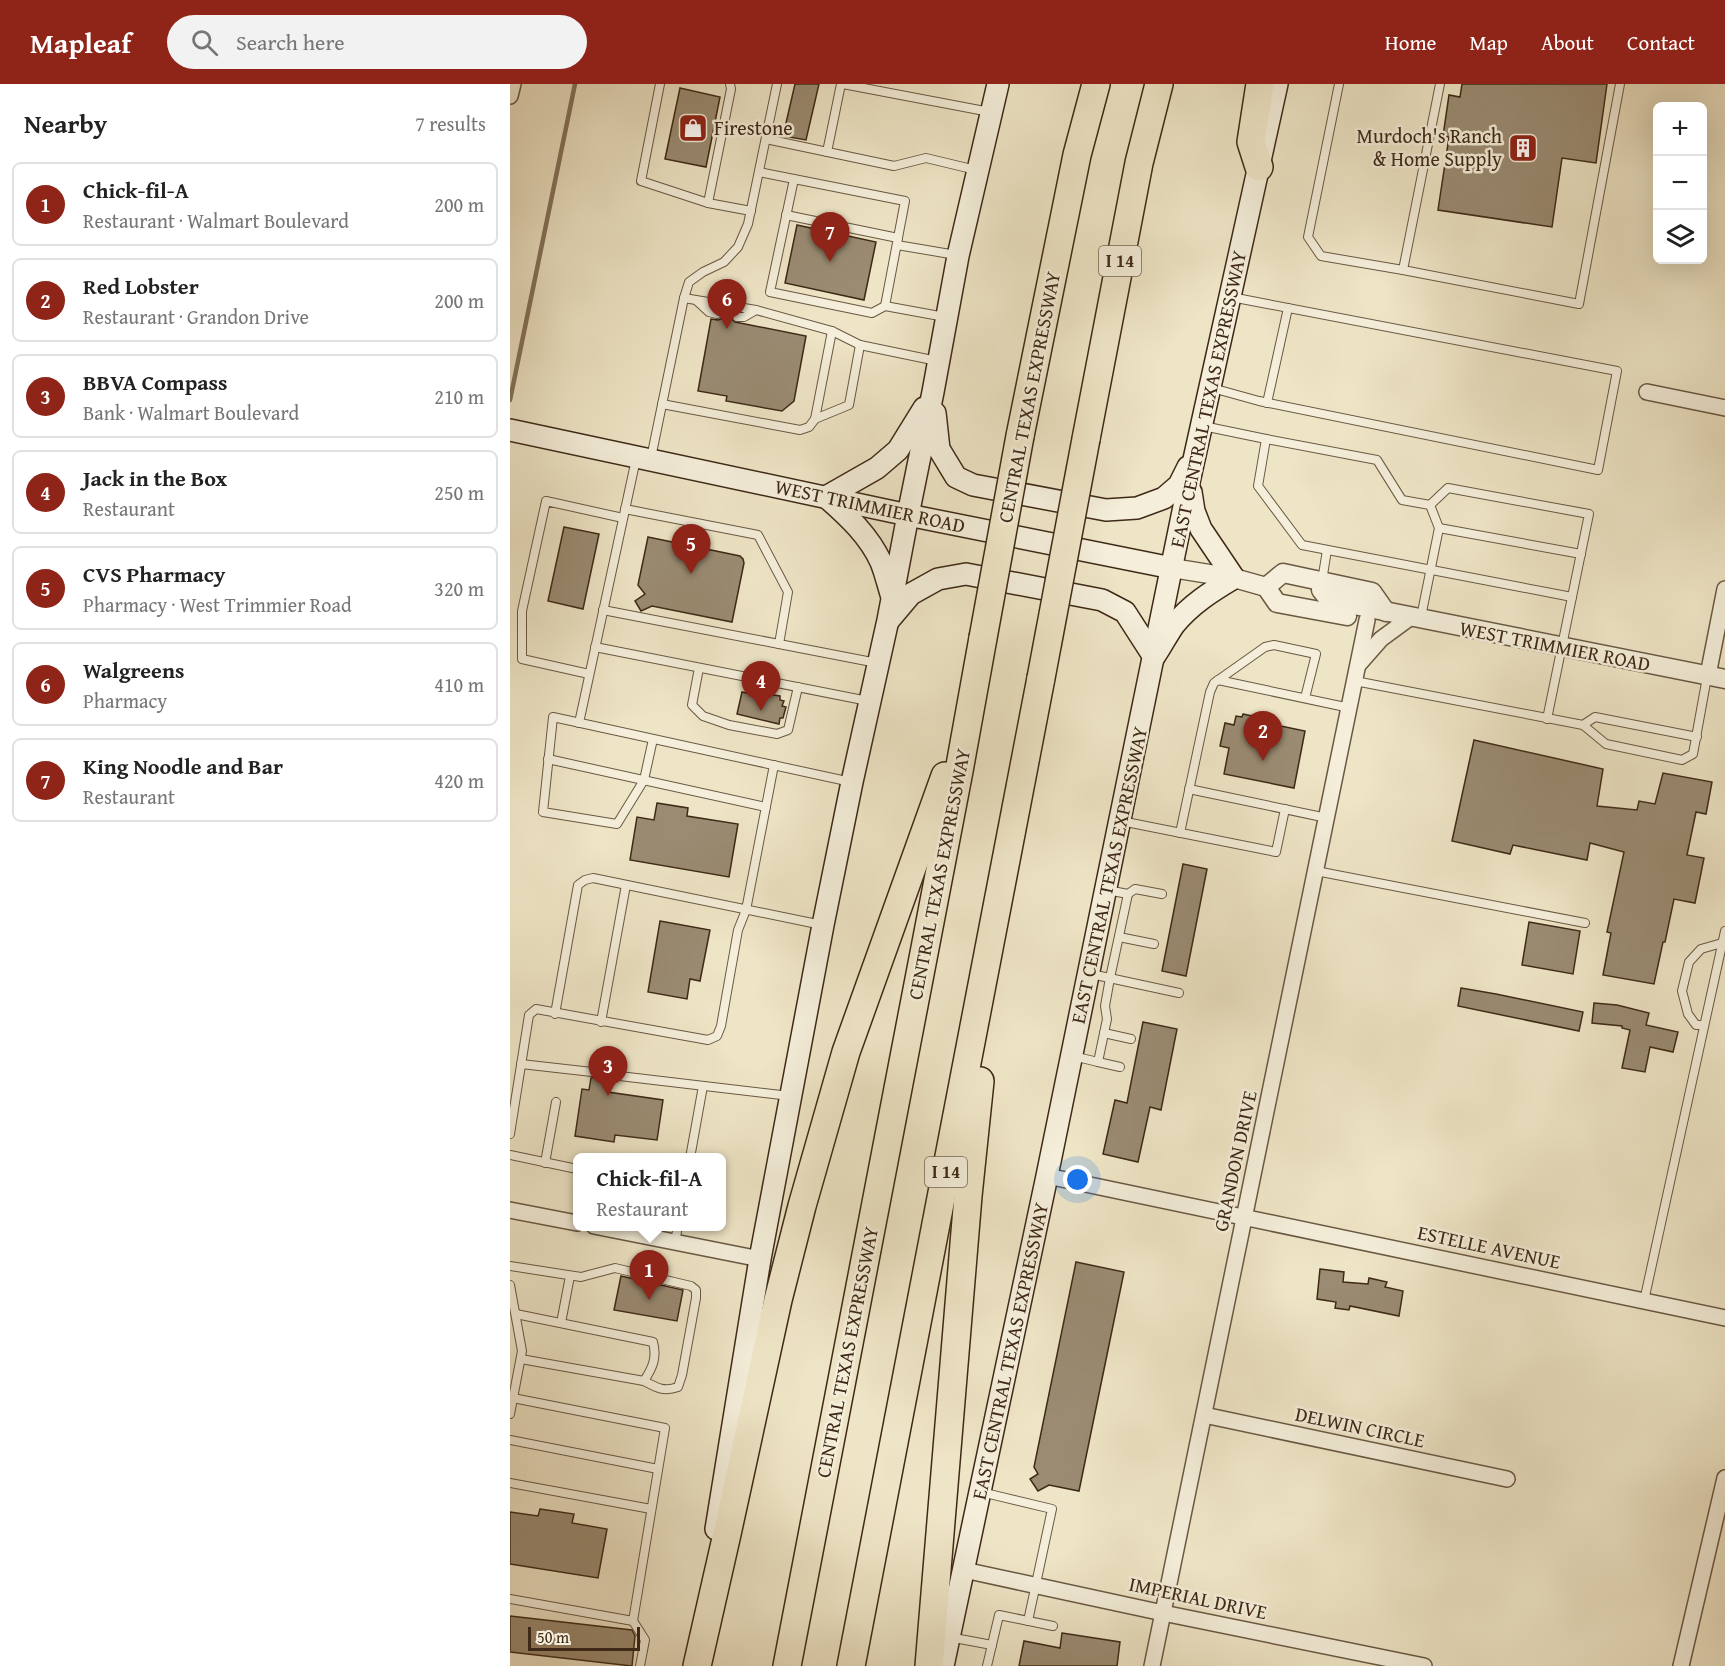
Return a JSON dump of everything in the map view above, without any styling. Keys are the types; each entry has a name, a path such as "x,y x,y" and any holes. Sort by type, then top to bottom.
{"highway":[{"name":"CENTRAL TEXAS EXPRESSWAY","path":"787,1666 970,711 1020,436 1077,155 1096,84"},
{"name":"I 14","path":"851,1666 1139,163 1159,84"},
{"path":"1259,167 1251,142 1260,84"},
{"path":"695,1666 728,1533 778,1300 843,1063 932,809 970,711"},
{"path":"929,1666 967,1207 986,1021 981,991"}],"main road":[{"path":"695,1666 760,1259 823,925 888,620 939,362 957,255 998,84"},
{"name":"EAST CENTRAL TEXAS EXPRESSWAY","path":"943,1666 1107,890 1189,482 1277,84"},
{"path":"933,392 939,450 956,477 973,485 1106,510 1137,508 1164,498 1179,484 1197,450"},
{"path":"892,597 881,562 864,535 847,515 826,497 877,468 898,450 933,392"},
{"name":"WEST TRIMMIER ROAD","path":"510,430 1172,568"},
{"path":"888,620 911,594 938,579 966,574 1102,600 1125,612 1154,657 1174,626 1188,611 1216,588 1234,578 1201,529 1194,511 1189,482"}],"street":[{"path":"510,96 513,84"},
{"path":"1647,392 1725,408"},
{"name":"WEST TRIMMIER ROAD","path":"1172,568 1234,578 1266,586 1277,603 1367,620"},
{"path":"1266,586 1282,573 1372,592 1386,612 1367,620"},
{"path":"1716,677 1725,589"},
{"name":"WEST TRIMMIER ROAD","path":"1386,612 1716,677"},
{"name":"GRANDON DRIVE","path":"1359,664 1381,639 1416,618"},
{"name":"GRANDON DRIVE","path":"1152,1666 1367,620"},
{"name":"ESTELLE AVENUE","path":"1047,1176 1725,1318"},
{"path":"510,1210 573,1222"},
{"path":"616,1231 760,1259"},
{"name":"DELWIN CIRCLE","path":"1204,1415 1507,1479"},
{"path":"1681,1666 1725,1478"},
{"name":"IMPERIAL DRIVE","path":"964,1570 1424,1666"}],"lane":[{"path":"660,84 641,181 708,203 751,211"},
{"path":"708,203 731,89 730,84"},
{"path":"579,723 625,509 662,404 684,298 689,282 724,262 738,247 748,224 777,84"},
{"path":"827,152 842,84 992,112"},
{"path":"1339,84 1308,237 1321,256 1579,304 1620,84"},
{"path":"1403,270 1440,84"},
{"path":"766,139 894,166 926,158 978,170"},
{"path":"759,172 905,201 885,306"},
{"path":"794,179 770,292 872,313 885,306 947,317"},
{"path":"786,215 957,255"},
{"path":"1210,387 1267,403 1598,470 1617,371 1230,297"},
{"path":"684,298 756,310 832,331 860,345 939,362"},
{"path":"697,301 709,312 717,314"},
{"path":"1267,403 1288,308"},
{"path":"736,317 744,317 756,310"},
{"path":"662,404 800,430 809,428 814,419 832,331"},
{"path":"814,419 849,405 860,345"},
{"path":"1202,426 1377,460 1402,500 1430,505"},
{"path":"1266,440 1258,486 1302,545 1572,597"},
{"path":"1430,505 1448,488 1589,514 1547,718"},
{"path":"589,674 522,659 522,611 546,501 623,518"},
{"path":"1416,618 1439,528 1430,505"},
{"path":"625,509 758,535 788,592 779,644"},
{"path":"1439,528 1581,554"},
{"path":"1322,581 1327,550"},
{"path":"603,610 878,663"},
{"path":"1180,832 1210,692 1214,683 1265,648 1274,645 1316,654 1305,698"},
{"path":"595,647 870,701"},
{"path":"699,668 692,705 703,716 729,725 777,734 788,730 798,687"},
{"path":"1355,681 1583,725 1606,744 1682,760 1693,754 1716,677"},
{"path":"1218,680 1350,708"},
{"path":"653,739 644,780 617,824 543,812 553,717 852,782"},
{"path":"1583,725 1594,717 1697,736"},
{"path":"548,759 766,807"},
{"path":"510,1134 529,1015 536,1009 708,1040 717,1036 721,1026 738,930 746,910 774,765"},
{"path":"1189,789 1327,818"},
{"path":"1121,820 1276,852 1285,809"},
{"path":"1316,871 1585,923"},
{"path":"555,1014 578,885 585,880 593,878 823,925"},
{"path":"601,1022 626,885"},
{"path":"1098,1062 1107,1019 1105,1006 1110,978 1128,894 1135,889 1162,894"},
{"path":"1107,890 1128,894"},
{"path":"1644,1301 1725,931"},
{"path":"1119,937 1154,944"},
{"path":"1704,1025 1696,1025 1688,1014 1682,991 1689,962 1701,950 1722,943"},
{"path":"1089,974 1179,993"},
{"path":"1104,1033 1131,1039"},
{"path":"1072,1056 1120,1067"},
{"path":"521,1064 591,1072"},
{"path":"610,1075 792,1096"},
{"path":"691,1153 703,1086"},
{"path":"545,1162 556,1102"},
{"path":"510,1155 573,1168"},
{"path":"675,1242 677,1231"},
{"path":"510,1266 581,1278 615,1268 691,1286 696,1290 678,1387 669,1390 659,1389 644,1381 521,1359"},
{"path":"561,1323 570,1276"},
{"path":"510,1285 522,1351 510,1414"},
{"path":"516,1314 653,1342 655,1351 653,1368 644,1381"},
{"path":"513,1398 665,1428 633,1621 645,1640 640,1666"},
{"path":"510,1440 658,1468"},
{"path":"510,1483 651,1509"},
{"path":"980,1492 1052,1509 1028,1621"},
{"path":"510,1599 633,1621"},
{"path":"987,1666 999,1615 1053,1626"},
{"path":"949,1637 992,1645"}],"building":[{"path":"795,84 819,84 806,140 783,136"},
{"name":"Murdoch's Ranch & Home Supply","path":"1462,84 1607,84 1596,163 1562,158 1552,227 1438,210 1449,137 1443,136 1449,95 1460,97"},
{"name":"Firestone","path":"680,88 720,97 706,167 665,159"},
{"path":"797,225 876,242 864,300 785,283"},
{"path":"722,310 733,312 731,318 735,322 806,336 794,401 782,411 726,401 727,396 698,391 711,319 721,319"},
{"path":"564,527 599,534 583,609 548,601"},
{"path":"648,537 740,556 743,559 732,622 652,606 641,611 635,601 645,594 638,585"},
{"path":"742,692 766,697 767,694 780,696 780,700 784,701 782,706 786,707 779,724 737,714"},
{"path":"1243,714 1262,718 1261,722 1305,731 1294,788 1224,774 1229,748 1220,746 1225,723 1234,725 1236,716 1242,717"},
{"path":"1474,740 1603,769 1597,806 1637,810 1639,801 1655,804 1663,773 1712,782 1706,814 1696,812 1687,855 1704,858 1695,903 1674,899 1654,984 1603,975 1611,933 1607,932 1624,852 1590,843 1587,860 1513,845 1510,854 1452,841"},
{"path":"657,803 688,808 687,816 738,824 729,877 630,860 637,817 654,820"},
{"path":"1183,864 1207,869 1186,976 1162,971"},
{"path":"660,921 710,930 700,981 690,979 687,999 648,992"},
{"path":"1529,922 1580,931 1573,974 1522,965"},
{"path":"1461,988 1583,1012 1579,1031 1458,1006"},
{"path":"1594,1003 1617,1005 1649,1013 1646,1025 1678,1032 1673,1052 1650,1047 1645,1072 1622,1068 1630,1030 1622,1026 1592,1023"},
{"path":"1143,1022 1177,1029 1161,1110 1150,1107 1138,1162 1103,1154 1115,1100 1127,1103"},
{"path":"593,1058 612,1061 611,1069 605,1074 610,1081 608,1092 663,1100 657,1140 615,1135 614,1142 575,1136 582,1089 589,1090 591,1078 598,1073 597,1069 592,1066"},
{"path":"1076,1262 1124,1272 1079,1491 1049,1485 1038,1491 1030,1479 1038,1474 1034,1467"},
{"path":"1320,1269 1344,1272 1343,1282 1368,1284 1369,1278 1387,1282 1385,1287 1403,1291 1399,1316 1350,1306 1349,1310 1335,1308 1336,1302 1317,1299"},
{"path":"621,1276 683,1290 677,1321 614,1310"},
{"path":"540,1509 574,1514 572,1523 607,1529 598,1578 510,1564 510,1512 538,1516"},
{"path":"510,1616 632,1630 635,1636 632,1666 510,1652"},
{"path":"1062,1633 1120,1642 1117,1666 1019,1666 1024,1641 1060,1648"}],"waterway":[{"path":"510,400 575,84"}],"place":[{"name":"Firestone","path":"693,128"},
{"name":"Murdoch's Ranch & Home Supply","path":"1523,148"},
{"name":"King Noodle and Bar","path":"830,262"},
{"name":"Walgreens","path":"727,329"},
{"name":"CVS Pharmacy","path":"691,574"},
{"name":"Jack in the Box","path":"761,711"},
{"name":"Red Lobster","path":"1263,761"},
{"name":"BBVA Compass","path":"608,1096"},
{"name":"Chick-fil-A","path":"649,1300"}]}
